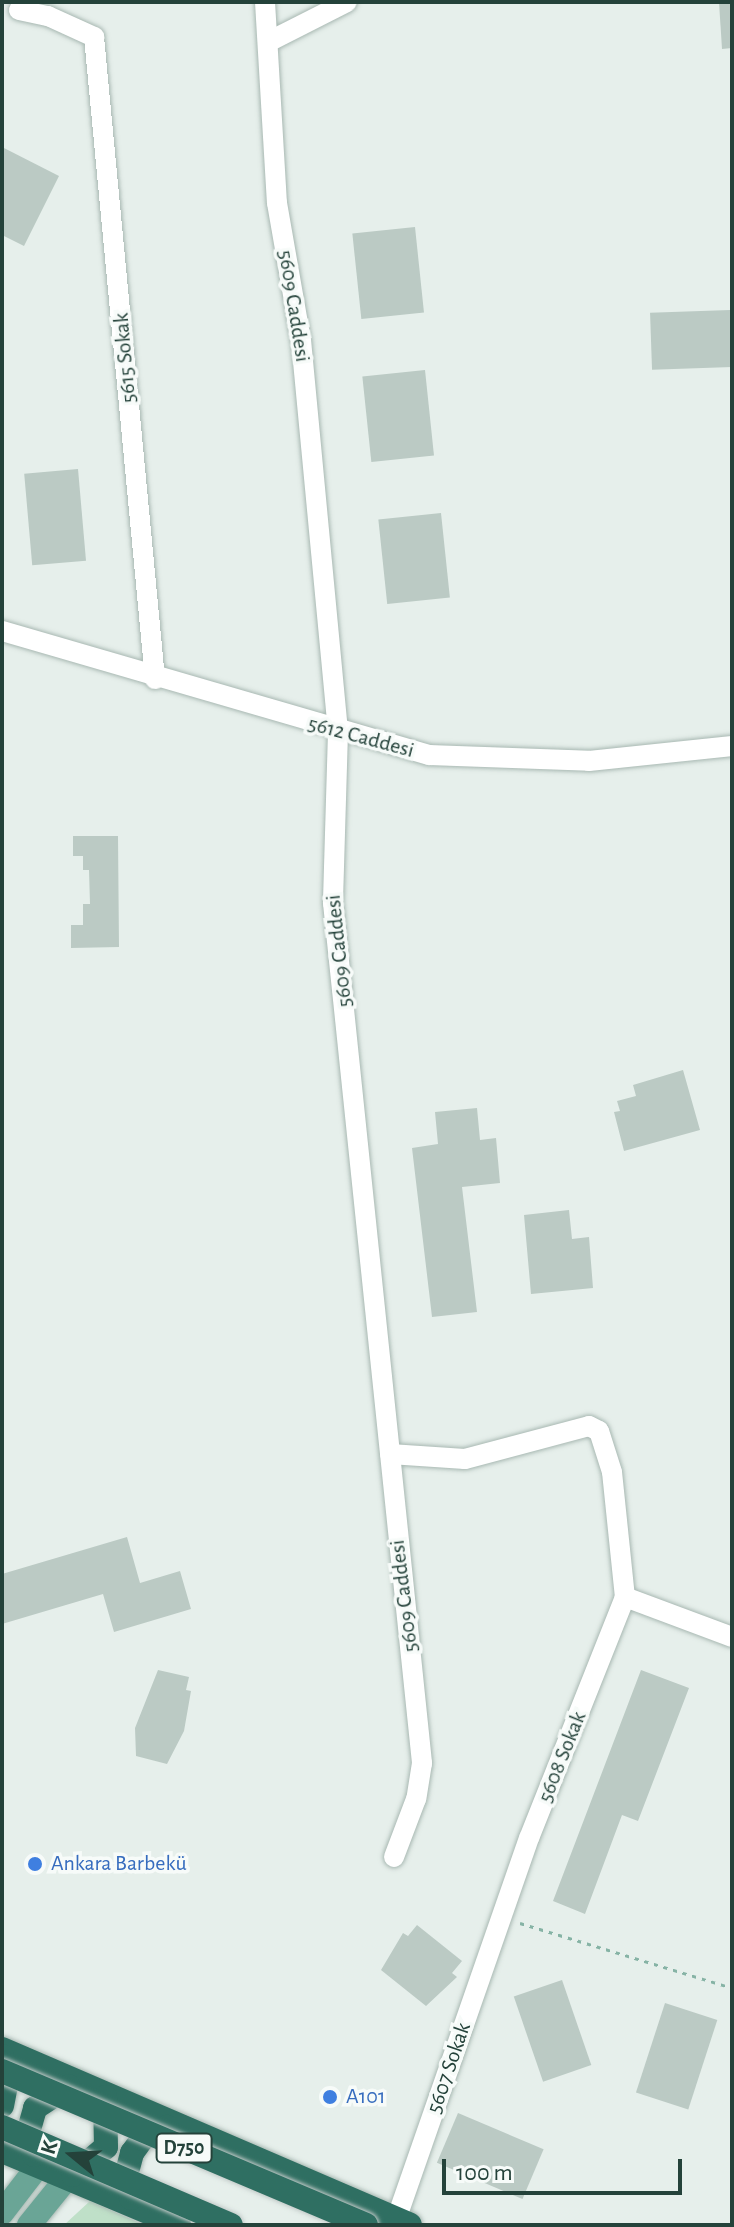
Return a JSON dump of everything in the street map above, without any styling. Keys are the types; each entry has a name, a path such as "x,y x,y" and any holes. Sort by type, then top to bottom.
{"highway":[{"path":"2,2049 403,2222"},
{"path":"2,2056 8,2075 2,2105"},
{"name":"D750","path":"2,2071 366,2225"},
{"path":"38,2166 29,2120 44,2098 75,2083"},
{"path":"67,2178 98,2158 106,2147 110,2134 104,2095"},
{"path":"139,2209 127,2181 132,2153 150,2133 177,2126"},
{"name":"D750","path":"2,2127 231,2225"},
{"path":"2,2151 179,2225"}],"main road":[{"path":"2,2213 38,2166"},
{"path":"29,2225 67,2178"}],"street":[{"name":"5609 Caddesi","path":"265,2 270,41 277,203 301,340 338,732 332,890 422,1763 416,1799 394,1857"},
{"path":"270,41 347,2"},
{"name":"5615 Sokak","path":"19,10 48,16 94,37 155,679"},
{"name":"5612 Caddesi","path":"2,631 155,679 429,755 487,760 589,761 732,746"},
{"path":"390,1454 465,1459 589,1426 599,1431 606,1440 614,1487 625,1597 732,1637"},
{"name":"5608 Sokak","path":"501,1918 625,1597"},
{"name":"5607 Sokak","path":"403,2222 501,1918"}],"path":[{"path":"501,1918 732,1988"}],"green space":[{"path":"90,2201 144,2225 64,2225"}],"building":[{"path":"719,2 732,2 732,48 722,49"},
{"path":"2,147 59,176 24,246 2,235"},
{"path":"415,227 424,313 361,319 352,234"},
{"path":"730,310 732,367 652,370 650,313"},
{"path":"425,370 434,456 371,462 362,377"},
{"path":"78,469 86,561 32,565 24,474"},
{"path":"441,513 450,598 387,604 378,520"},
{"path":"73,836 118,836 119,947 71,948 71,925 83,925 83,904 90,904 89,870 83,870 83,856 73,856"},
{"path":"683,1070 700,1130 624,1151 614,1112 620,1111 617,1101 636,1096 633,1085"},
{"path":"477,1108 480,1140 496,1138 500,1183 462,1187 477,1312 432,1317 412,1148 438,1144 435,1112"},
{"path":"569,1210 572,1239 589,1237 593,1288 531,1294 524,1215"},
{"path":"127,1537 140,1583 180,1571 191,1609 114,1632 103,1594 2,1624 2,1574"},
{"path":"158,1670 189,1677 186,1690 191,1691 184,1731 167,1764 136,1756 135,1728"},
{"path":"641,1670 689,1688 638,1821 622,1815 585,1914 553,1901"},
{"path":"417,1925 462,1961 452,1973 457,1977 426,2006 381,1970 403,1933 408,1936"},
{"path":"562,1980 591,2065 543,2082 514,1997"},
{"path":"665,2003 717,2020 688,2109 636,2092"},
{"path":"458,2113 544,2149 523,2199 437,2163"}],"place":[{"name":"Ankara Barbekü","path":"35,1864"},
{"name":"A101","path":"330,2097"}]}
